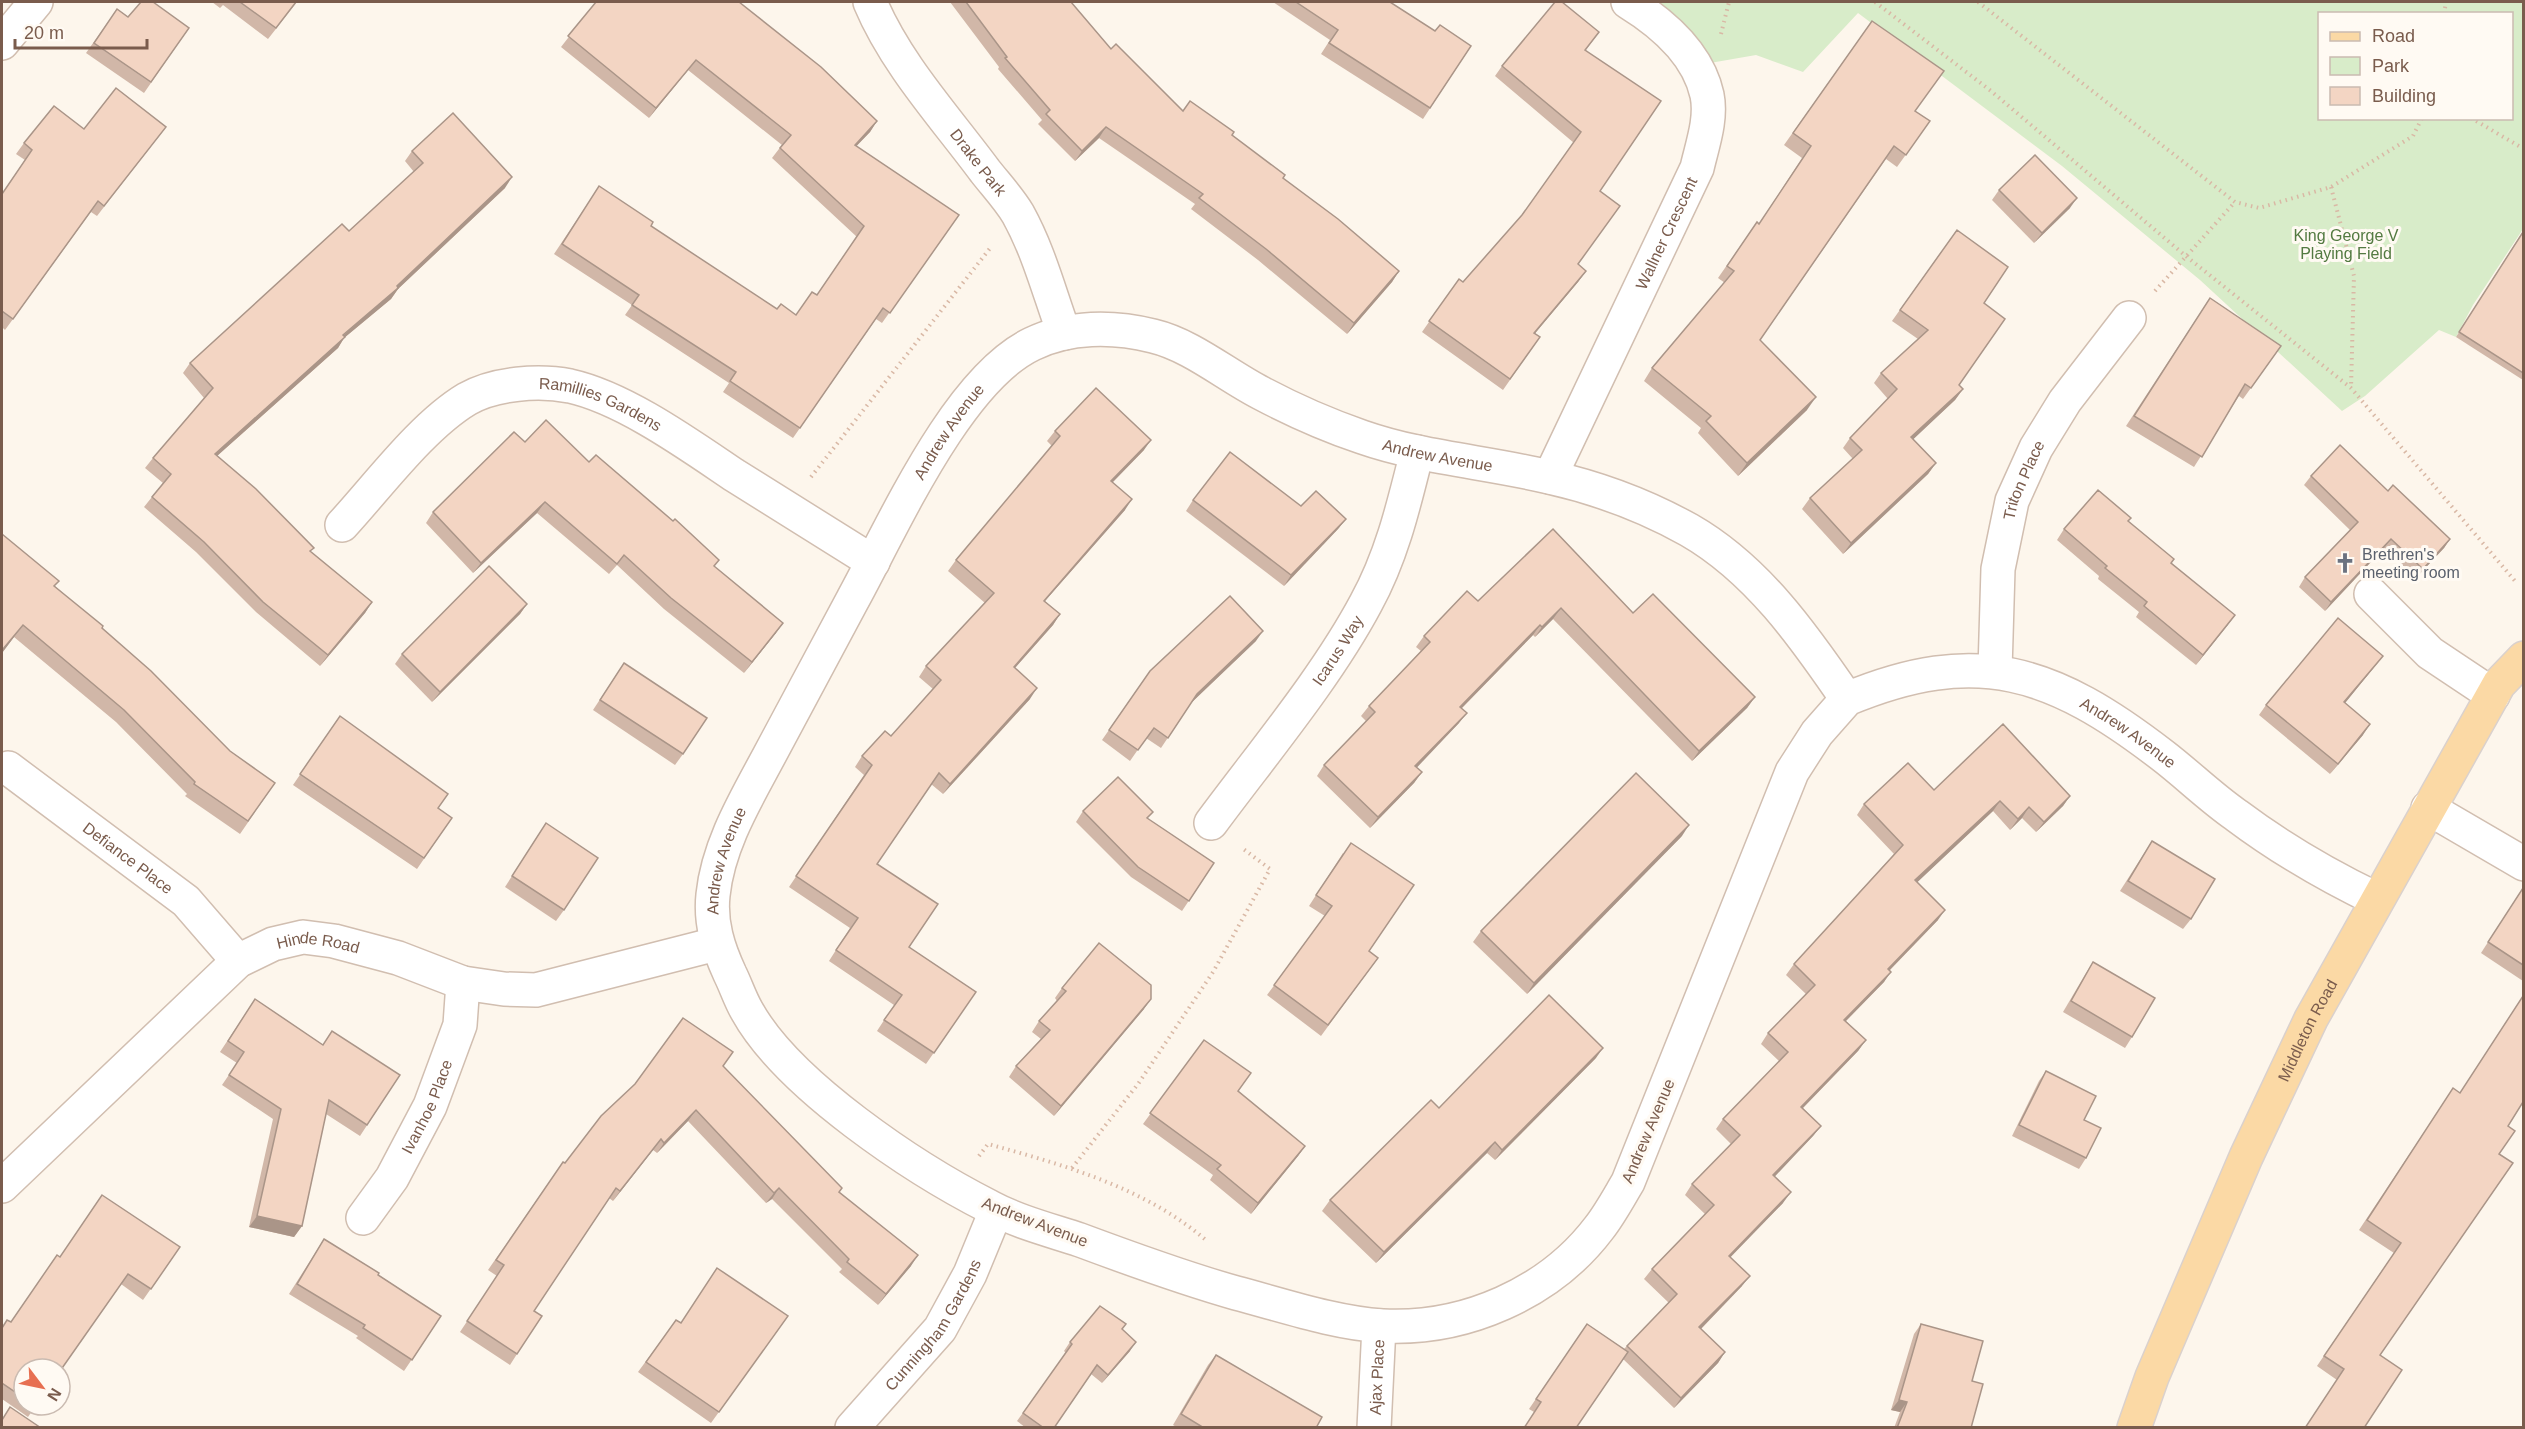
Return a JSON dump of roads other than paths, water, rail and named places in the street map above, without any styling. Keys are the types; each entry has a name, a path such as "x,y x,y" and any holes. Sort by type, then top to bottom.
{"main road":[{"name":"Middleton Road","path":"2134,1428 2152,1377 2246,1157 2311,1019 2376,899 2499,684 2523,658"}],"street":[{"path":"2,43 36,2"},
{"name":"Drake Park","path":"870,2 877,18 912,74 1017,213 1042,262 1064,333"},
{"name":"Wallner Crescent","path":"1550,477 1692,179 1706,127 1707,96 1694,66 1675,38 1652,17 1628,2"},
{"name":"Triton Place","path":"1995,670 1998,569 2012,501 2036,448 2065,401 2129,318"},
{"name":"Andrew Avenue","path":"1847,699 1781,609 1737,564 1693,532 1628,500 1550,477 1417,452 1366,439 1310,417 1261,393 1162,338 1116,330 1064,333 1028,345 999,367 967,400 933,454 749,794 724,847 712,897 716,944 749,1015 777,1050 813,1087 914,1164 996,1211 1231,1291 1379,1326 1442,1324 1484,1311 1551,1276 1596,1233 1628,1182 1792,772 1817,733 1847,699 1888,682 1936,672 1995,670 2027,677 2107,716 2161,754 2235,815 2313,868 2376,899"},
{"name":"Ramillies Gardens","path":"342,525 432,427 468,399 506,386 537,384 570,387 620,405 677,437 873,562"},
{"name":"Icarus Way","path":"1211,823 1331,659 1366,603 1389,553 1417,452"},
{"path":"2371,594 2430,653 2493,695"},
{"name":"Defiance Place","path":"8,768 186,902 238,961"},
{"path":"2428,808 2523,864"},
{"name":"Hinde Road","path":"2,1186 238,961 273,944 303,937 334,941 398,958 463,983 504,989 537,990 716,944"},
{"name":"Ivanhoe Place","path":"363,1218 392,1178 430,1106 460,1025 463,983"},
{"name":"Cunningham Gardens","path":"852,1428 940,1329 970,1274 996,1211"},
{"name":"Ajax Place","path":"1374,1428 1379,1326"}],"place":[{"name":"Brethren's meeting room","path":"2345,563"}],"park label":[{"name":"King George V Playing Field","path":"2346,244"}]}
